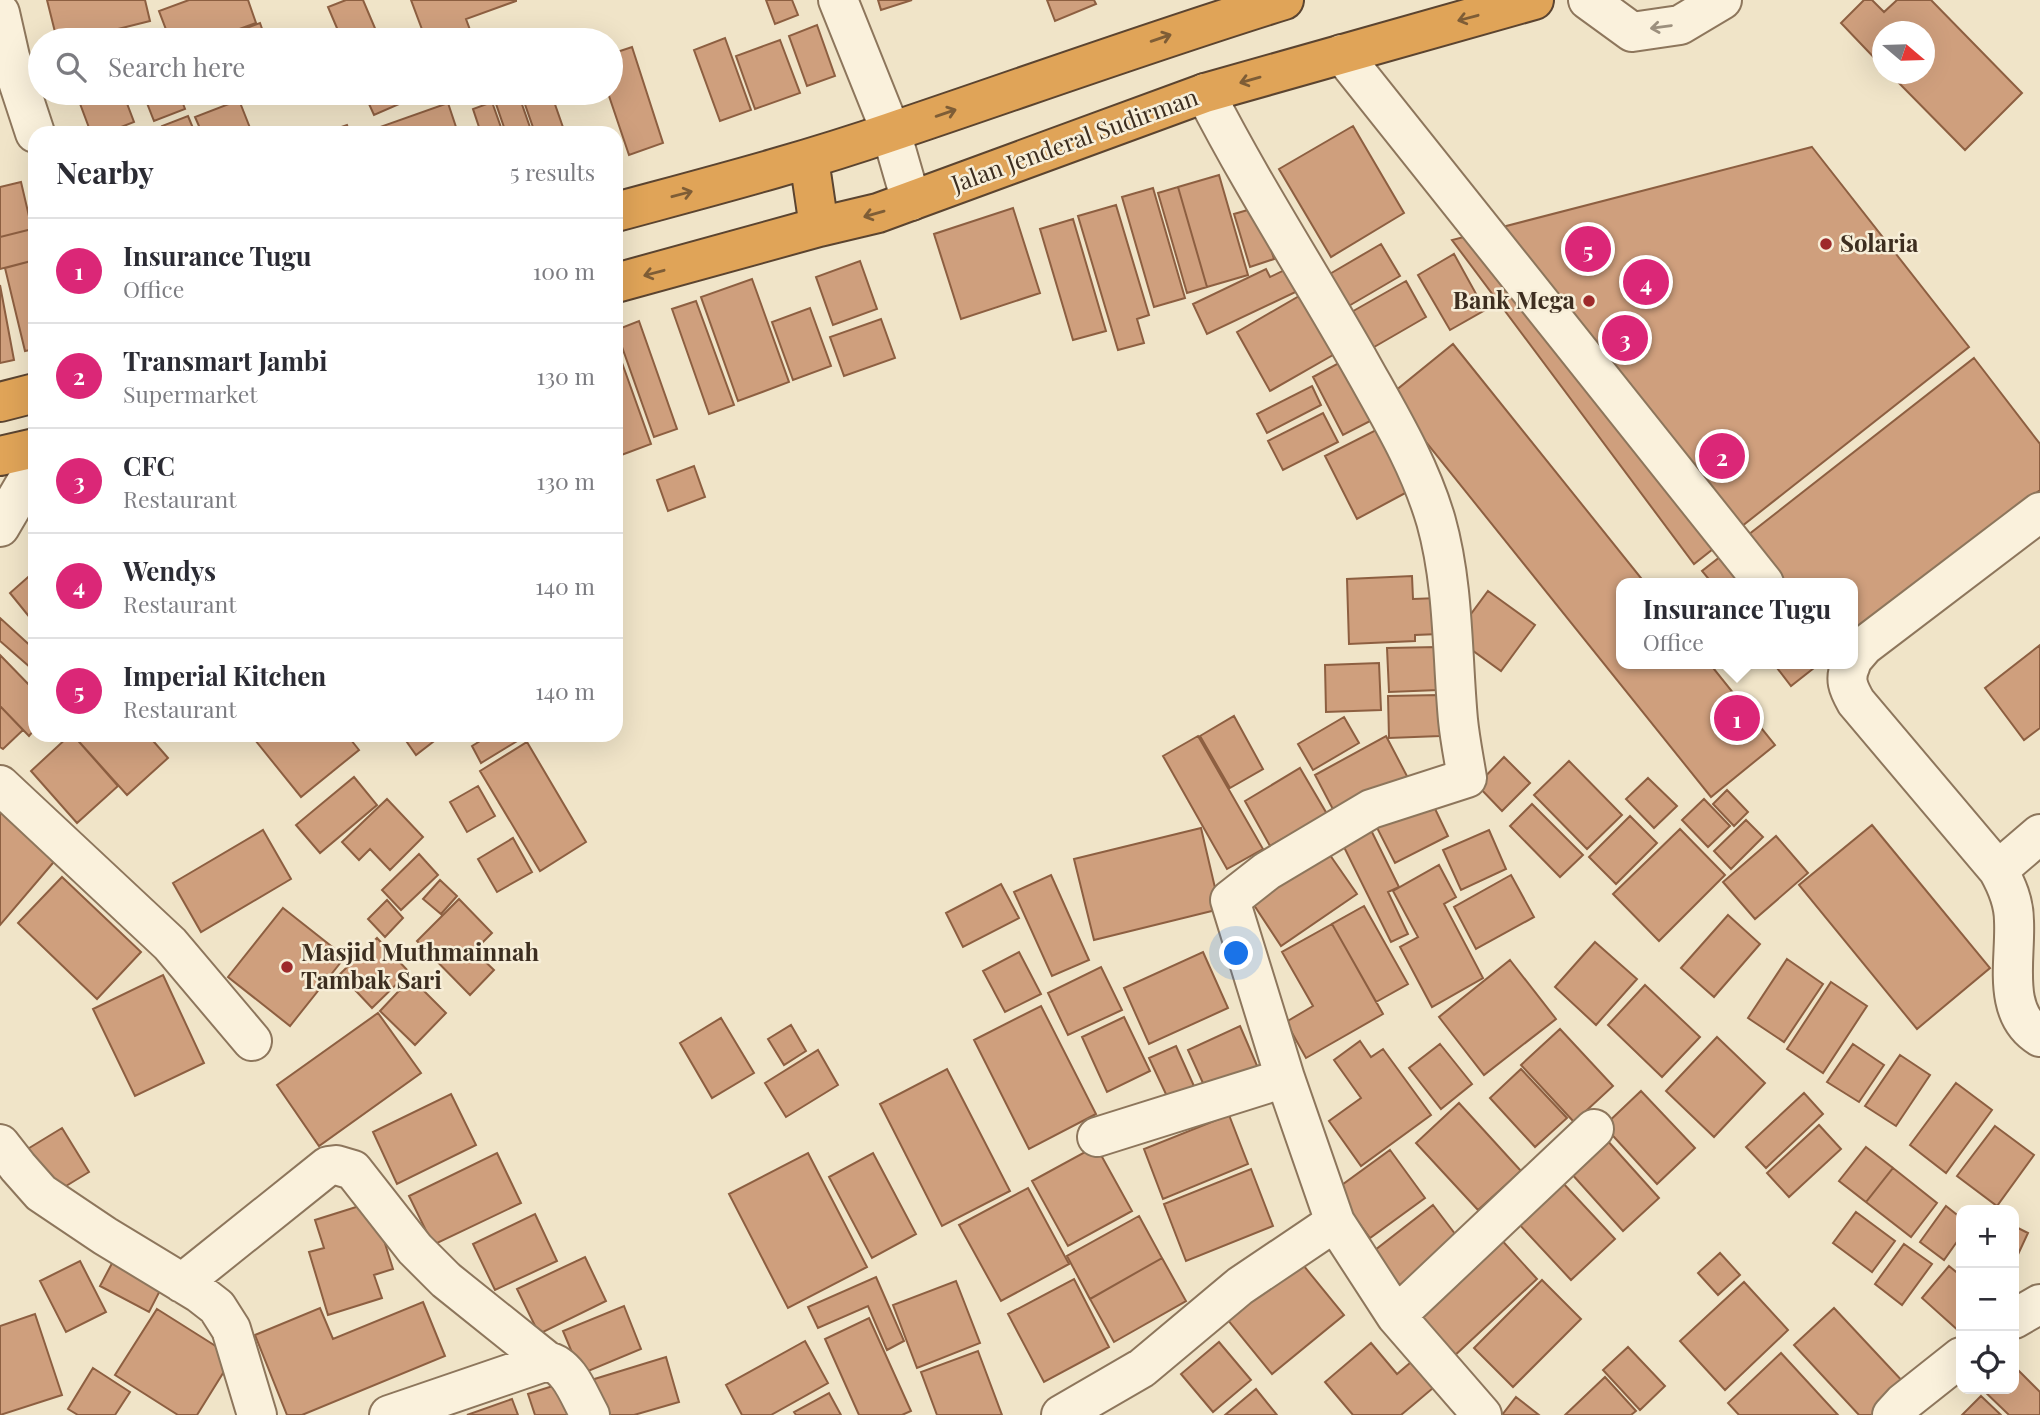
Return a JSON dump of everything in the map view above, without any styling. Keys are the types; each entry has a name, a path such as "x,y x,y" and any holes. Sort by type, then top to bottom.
{"highway":[{"path":"623,210 809,159 1176,33 1284,0"},
{"name":"Jalan Jenderal Sudirman","path":"623,281 878,213 1205,93 1534,0"},
{"path":"809,159 819,227"},
{"path":"0,402 28,395"},
{"path":"0,456 28,450"}],"street":[{"path":"838,0 891,132 911,201"},
{"path":"1588,0 1632,32 1680,25 1722,0"},
{"path":"0,13 10,57 33,126"},
{"path":"1342,54 1760,578"},
{"path":"1205,93 1235,152 1402,437 1424,484 1437,523 1445,566 1458,723 1467,778 1371,809 1267,871 1230,900 1284,1078 1335,1222 1396,1316 1482,1415"},
{"path":"0,527 28,479"},
{"path":"1858,653 2040,512"},
{"path":"1845,669 1856,702 1998,870 2008,886 2015,919 2013,992 2024,1025 2040,1037"},
{"path":"0,785 170,944 252,1041"},
{"path":"1998,870 2040,834"},
{"path":"1097,1137 1284,1078"},
{"path":"1396,1316 1594,1129"},
{"path":"0,1144 41,1193 217,1307 231,1329 257,1415"},
{"path":"182,1283 328,1166 336,1165 353,1170 415,1249 446,1280 547,1362"},
{"path":"1061,1415 1142,1367 1241,1286 1335,1222"},
{"path":"2019,1316 2040,1304"},
{"path":"1892,1415 1956,1361"},
{"path":"389,1415 547,1362 557,1363 564,1369 590,1415"}],"building":[{"path":"47,0 145,0 150,21 122,28 54,28"},
{"path":"189,0 248,0 256,23 242,28 165,28 159,11"},
{"path":"346,0 363,0 375,28 337,28 328,7"},
{"path":"411,0 516,0 466,19 469,28 422,28"},
{"path":"766,0 792,0 798,15 775,24"},
{"path":"878,0 912,0 881,10"},
{"path":"1047,0 1094,0 1096,4 1055,21"},
{"path":"1864,0 1872,0 1884,12 1897,0 1931,0 2022,93 1965,150 1900,84 1935,84 1935,21 1872,21 1872,56 1841,23"},
{"path":"260,23 262,28 247,28"},
{"path":"817,25 835,76 807,86 789,36"},
{"path":"725,38 751,110 720,121 694,50"},
{"path":"780,40 800,93 755,109 736,56"},
{"path":"632,47 663,143 629,155 623,137 623,126 619,126 612,105 623,105 623,50"},
{"path":"80,105 128,105 134,122 124,126 88,126"},
{"path":"148,105 184,105 185,109 154,121"},
{"path":"226,105 241,105 249,126 199,126 195,117"},
{"path":"369,105 397,105 374,115"},
{"path":"449,105 456,126 383,126"},
{"path":"493,105 501,126 479,126 473,109"},
{"path":"496,105 522,105 530,126 504,126"},
{"path":"525,105 555,105 563,126 533,126"},
{"path":"188,116 192,126 162,126"},
{"path":"1353,126 1404,213 1331,257 1279,169"},
{"path":"1812,147 1969,347 1694,564 1452,240"},
{"path":"1219,175 1248,275 1207,287 1178,187"},
{"path":"21,182 28,212 28,230 0,237 0,187"},
{"path":"1178,187 1207,287 1187,293 1158,193"},
{"path":"1153,188 1185,298 1154,307 1122,197"},
{"path":"1116,205 1149,315 1137,319 1144,343 1118,350 1078,216"},
{"path":"1258,207 1274,259 1250,267 1234,214"},
{"path":"1013,208 1040,293 961,319 934,234"},
{"path":"1073,219 1106,331 1073,340 1040,229"},
{"path":"28,230 28,262 0,269 0,237"},
{"path":"1381,244 1400,276 1347,307 1328,275"},
{"path":"1454,254 1485,310 1450,330 1418,275"},
{"path":"860,261 877,309 833,325 816,277"},
{"path":"28,262 28,350 25,351 5,268"},
{"path":"1295,265 1306,287 1207,334 1193,304 1266,269 1270,277"},
{"path":"752,279 789,382 738,401 701,297"},
{"path":"1406,281 1426,317 1369,350 1348,314"},
{"path":"0,285 14,360 0,363"},
{"path":"1306,292 1340,351 1270,391 1237,332"},
{"path":"696,301 734,405 709,414 672,309"},
{"path":"810,308 831,366 793,380 772,322"},
{"path":"881,319 895,358 844,376 830,337"},
{"path":"639,321 677,429 654,437 623,350 623,327"},
{"path":"1453,344 1641,578 1616,578 1616,669 1714,669 1775,745 1711,797 1389,396"},
{"path":"1348,358 1378,417 1343,435 1313,377"},
{"path":"1974,358 2040,444 2040,490 1858,632 1858,578 1708,578 1702,571"},
{"path":"623,366 651,444 623,454"},
{"path":"1312,386 1321,405 1267,433 1257,414"},
{"path":"1323,413 1338,442 1283,470 1268,441"},
{"path":"1378,429 1409,491 1357,519 1325,456"},
{"path":"694,466 705,497 668,511 657,480"},
{"path":"1412,576 1413,599 1438,598 1439,634 1415,635 1415,641 1349,644 1347,579"},
{"path":"28,577 28,615 10,593"},
{"path":"1488,591 1535,625 1501,671 1454,637"},
{"path":"0,618 28,644 28,665 0,641"},
{"path":"2040,645 2040,728 2024,740 1985,688"},
{"path":"1437,647 1438,690 1389,692 1387,648"},
{"path":"0,655 28,684 28,735 0,706"},
{"path":"1379,663 1381,710 1326,712 1325,665"},
{"path":"1778,669 1813,669 1791,686"},
{"path":"1439,695 1440,736 1389,738 1388,696"},
{"path":"0,706 23,730 3,749 0,747"},
{"path":"1234,716 1263,769 1230,788 1200,736"},
{"path":"1344,717 1359,743 1313,770 1298,744"},
{"path":"1198,736 1263,849 1227,869 1163,756"},
{"path":"1386,736 1408,778 1337,817 1315,775"},
{"path":"62,742 79,742 118,786 77,823 31,771"},
{"path":"79,742 154,742 168,758 127,795"},
{"path":"257,742 353,742 359,750 301,797"},
{"path":"407,742 433,742 416,755"},
{"path":"479,742 516,742 481,763 472,746"},
{"path":"527,742 586,842 540,871 480,771"},
{"path":"1504,757 1530,783 1502,811 1477,785"},
{"path":"1569,761 1622,815 1587,849 1534,795"},
{"path":"1300,768 1327,814 1270,846 1245,801"},
{"path":"354,777 377,805 320,853 296,825"},
{"path":"1648,778 1677,806 1654,828 1626,799"},
{"path":"478,786 495,816 467,832 450,802"},
{"path":"1727,790 1748,812 1734,826 1713,804"},
{"path":"1427,792 1448,836 1395,863 1373,820"},
{"path":"387,799 423,837 390,870 370,849 359,860 342,842"},
{"path":"1704,799 1730,826 1708,847 1682,820"},
{"path":"1532,804 1583,855 1560,877 1510,826"},
{"path":"0,807 58,857 0,925"},
{"path":"1630,816 1657,843 1616,884 1589,857"},
{"path":"1746,820 1763,837 1731,869 1714,851"},
{"path":"1367,822 1399,887 1388,892 1408,934 1391,942 1339,837"},
{"path":"1872,825 1990,968 1917,1029 1799,885"},
{"path":"1201,828 1220,909 1094,940 1074,859"},
{"path":"1680,829 1725,875 1659,941 1613,894"},
{"path":"263,830 291,879 201,932 173,883"},
{"path":"1489,830 1506,869 1461,890 1443,850"},
{"path":"1776,836 1808,873 1755,919 1723,882"},
{"path":"513,838 532,872 497,892 478,859"},
{"path":"1323,845 1357,894 1281,946 1248,896"},
{"path":"419,854 438,875 401,910 382,890"},
{"path":"1439,865 1456,897 1444,904 1483,978 1432,1007 1400,947 1418,937 1393,891"},
{"path":"1051,875 1089,960 1052,976 1014,892"},
{"path":"1511,875 1534,917 1476,949 1454,907"},
{"path":"62,877 141,952 97,999 18,923"},
{"path":"440,880 457,896 441,914 423,899"},
{"path":"1001,884 1019,918 963,947 946,913"},
{"path":"459,899 492,933 474,951 494,970 470,995 417,941"},
{"path":"387,900 403,918 385,937 368,919"},
{"path":"1364,906 1408,984 1376,1002 1332,924"},
{"name":"Masjid Muthmainnah Tambak Sari","path":"283,908 345,957 290,1026 228,977"},
{"path":"1728,915 1760,944 1714,997 1681,968"},
{"path":"1332,924 1383,1014 1306,1058 1286,1022 1313,1006 1282,952"},
{"path":"377,938 409,972 372,1008 340,974"},
{"path":"1595,942 1637,979 1596,1025 1555,987"},
{"path":"1019,952 1041,994 1005,1012 983,971"},
{"path":"1203,952 1228,1008 1149,1044 1124,988"},
{"path":"1787,959 1823,984 1784,1042 1748,1018"},
{"path":"1510,960 1556,1019 1484,1075 1439,1017"},
{"path":"1101,967 1122,1010 1068,1035 1048,993"},
{"path":"163,975 204,1063 135,1096 93,1009"},
{"path":"411,978 446,1013 415,1045 380,1011"},
{"path":"1831,982 1867,1006 1823,1073 1787,1049"},
{"path":"1645,985 1700,1037 1662,1077 1608,1025"},
{"path":"1041,1006 1096,1114 1029,1149 974,1040"},
{"path":"378,1013 421,1073 319,1146 277,1085"},
{"path":"1124,1017 1150,1071 1107,1092 1082,1037"},
{"path":"721,1018 754,1073 712,1098 680,1043"},
{"path":"791,1025 806,1051 784,1065 768,1039"},
{"path":"1240,1026 1258,1068 1207,1092 1188,1050"},
{"path":"1560,1029 1613,1086 1574,1122 1521,1065"},
{"path":"1717,1037 1765,1083 1714,1137 1666,1091"},
{"path":"1360,1041 1371,1057 1383,1049 1431,1115 1361,1166 1329,1121 1361,1098 1334,1060"},
{"path":"1440,1044 1472,1084 1441,1109 1409,1068"},
{"path":"1853,1044 1884,1065 1859,1102 1827,1082"},
{"path":"1176,1046 1198,1095 1172,1107 1149,1058"},
{"path":"818,1050 838,1085 786,1117 765,1083"},
{"path":"1900,1055 1930,1075 1896,1126 1865,1106"},
{"path":"947,1069 1010,1191 942,1226 880,1104"},
{"path":"1521,1069 1567,1118 1535,1147 1490,1098"},
{"path":"1956,1083 1992,1110 1946,1173 1910,1145"},
{"path":"1641,1091 1695,1148 1657,1184 1604,1126"},
{"path":"1804,1093 1823,1114 1766,1168 1746,1147"},
{"path":"451,1094 476,1145 397,1184 373,1132"},
{"path":"1459,1103 1521,1171 1478,1210 1416,1143"},
{"path":"1229,1115 1248,1164 1163,1199 1144,1149"},
{"path":"1819,1125 1841,1149 1789,1197 1767,1173"},
{"path":"1995,1126 2034,1155 1998,1205 1957,1176"},
{"path":"62,1128 89,1172 48,1197 21,1153"},
{"path":"1606,1139 1659,1198 1623,1231 1570,1172"},
{"path":"1096,1146 1132,1211 1068,1246 1032,1181"},
{"path":"1866,1147 1893,1168 1866,1202 1839,1181"},
{"path":"1390,1150 1425,1198 1370,1238 1335,1190"},
{"path":"497,1153 521,1203 433,1245 409,1196"},
{"path":"808,1153 867,1267 788,1308 729,1194"},
{"path":"873,1153 916,1234 872,1258 829,1177"},
{"path":"1893,1168 1937,1203 1911,1237 1866,1202"},
{"path":"1251,1169 1273,1226 1186,1261 1164,1204"},
{"path":"1562,1182 1615,1239 1571,1280 1518,1223"},
{"path":"1028,1188 1069,1264 1001,1301 959,1225"},
{"path":"372,1202 393,1269 374,1275 382,1298 328,1315 309,1252 324,1248 315,1220"},
{"path":"1433,1205 1462,1243 1400,1292 1370,1254"},
{"path":"1946,1206 1956,1214 1956,1243 1944,1260 1920,1242"},
{"path":"1856,1212 1895,1241 1872,1272 1833,1243"},
{"path":"535,1214 557,1261 495,1290 473,1244"},
{"path":"1139,1216 1162,1258 1090,1299 1067,1256"},
{"path":"2019,1228 2028,1233 2019,1252"},
{"path":"1498,1236 1537,1279 1452,1358 1413,1315"},
{"path":"1904,1244 1932,1264 1902,1305 1875,1284"},
{"path":"118,1252 167,1277 149,1312 100,1286"},
{"path":"1720,1253 1740,1275 1718,1295 1698,1273"},
{"path":"585,1257 606,1301 539,1334 517,1289"},
{"path":"1162,1258 1186,1301 1114,1342 1090,1299"},
{"path":"1299,1260 1344,1315 1272,1374 1227,1319"},
{"path":"80,1261 106,1312 66,1332 40,1281"},
{"path":"1949,1266 1956,1272 1956,1329 1922,1298"},
{"path":"876,1277 904,1341 887,1350 868,1306 818,1328 808,1307"},
{"path":"1074,1279 1109,1347 1044,1382 1008,1314"},
{"path":"1542,1280 1581,1319 1513,1387 1474,1348"},
{"path":"956,1281 980,1343 917,1368 893,1305"},
{"path":"1744,1282 1788,1330 1725,1390 1680,1341"},
{"path":"423,1302 445,1356 302,1415 287,1415 255,1335 320,1308 333,1339"},
{"path":"624,1306 641,1349 581,1374 563,1331"},
{"path":"1834,1308 1906,1385 1874,1415 1859,1415 1794,1345"},
{"path":"157,1309 233,1357 197,1415 178,1415 115,1375"},
{"path":"35,1314 62,1395 0,1415 0,1326"},
{"path":"869,1318 911,1411 902,1415 859,1415 825,1339"},
{"path":"805,1341 828,1383 771,1415 742,1415 726,1385"},
{"path":"1219,1342 1251,1380 1213,1412 1181,1374"},
{"path":"1371,1343 1397,1374 1417,1357 1439,1383 1401,1415 1353,1415 1325,1382"},
{"path":"1628,1347 1665,1386 1640,1410 1603,1370"},
{"path":"978,1351 1002,1415 937,1415 921,1372"},
{"path":"1781,1353 1838,1415 1739,1415 1728,1403"},
{"path":"666,1357 679,1402 634,1415 598,1415 588,1381"},
{"path":"93,1368 130,1392 115,1415 78,1415 68,1409"},
{"path":"2019,1371 2040,1392 2040,1415 2009,1415 1987,1394 2019,1394"},
{"path":"1605,1377 1636,1411 1631,1415 1565,1415"},
{"path":"562,1383 573,1415 535,1415 528,1394"},
{"path":"1256,1389 1277,1415 1225,1415"},
{"path":"829,1393 841,1415 796,1415 794,1412"},
{"path":"1981,1396 2001,1415 1962,1415"},
{"path":"1516,1397 1539,1415 1502,1415"},
{"path":"512,1399 518,1415 467,1415"}],"place":[{"name":"Solaria","path":"1826,244"},
{"name":"Imperial Kitchen","path":"1588,249"},
{"name":"Wendys","path":"1646,282"},
{"name":"Bank Mega","path":"1589,301"},
{"name":"CFC","path":"1625,338"},
{"name":"Transmart Jambi","path":"1722,456"},
{"name":"Insurance Tugu","path":"1737,718"},
{"name":"Masjid Muthmainnah Tambak Sari","path":"287,967"}]}
